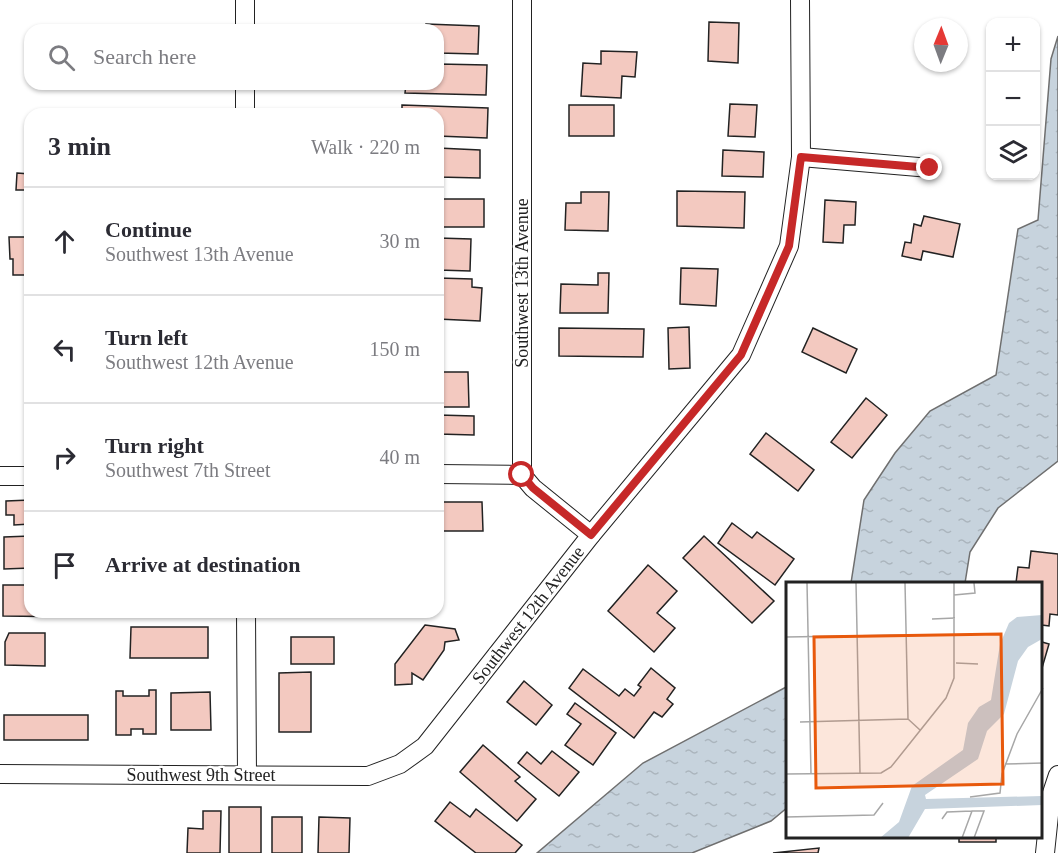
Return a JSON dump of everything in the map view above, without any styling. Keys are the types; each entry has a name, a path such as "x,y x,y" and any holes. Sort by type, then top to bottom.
{"street":[{"path":"244,0 244,24"},
{"name":"Southwest 13th Avenue","path":"522,0 522,475"},
{"name":"Southwest 12th Avenue","path":"400,764 425,746 591,535 741,355 789,246 801,157 800,0"},
{"path":"244,90 245,108"},
{"path":"801,157 930,168"},
{"path":"444,474 522,475 533,488 591,535"},
{"path":"0,476 24,476"},
{"path":"246,618 247,775"},
{"name":"Southwest 9th Street","path":"0,774 368,776 400,764"},
{"path":"1046,853 1051,796 1058,775"}],"water":[{"path":"1058,36 1058,461 998,508 970,552 965,582 851,582 864,500 895,453 930,411 996,375 1018,229 1038,220 1051,59"},
{"path":"786,687 786,809 771,821 692,853 537,853 643,763"}],"building":[{"path":"709,22 739,23 738,63 708,61"},
{"path":"444,25 479,26 478,54 444,53"},
{"path":"601,51 637,52 635,77 622,76 621,98 581,96 583,63 601,64"},
{"path":"444,64 487,65 486,95 405,93 405,90 444,90"},
{"path":"730,104 757,105 755,137 728,136"},
{"path":"402,105 488,108 487,138 444,136 444,108 402,108"},
{"path":"569,105 614,105 614,136 569,136"},
{"path":"444,148 480,150 480,178 444,177"},
{"path":"723,150 764,152 763,177 722,176"},
{"path":"17,173 24,174 24,190 16,190"},
{"path":"677,191 745,192 744,228 677,226"},
{"path":"581,192 609,192 608,231 565,230 566,203 581,203"},
{"path":"444,199 484,199 484,227 444,227"},
{"path":"825,200 856,202 855,225 844,225 843,243 823,242"},
{"path":"924,216 960,224 953,257 923,251 921,260 902,256 905,242 911,243 914,224 921,226"},
{"path":"9,237 24,237 24,275 13,275 13,259 10,259"},
{"path":"444,238 471,239 470,271 444,270"},
{"path":"681,268 718,269 716,306 680,304"},
{"path":"598,273 609,273 608,313 560,313 561,284 598,285"},
{"path":"444,278 472,279 472,287 482,288 480,321 444,319"},
{"path":"689,327 690,368 669,369 668,328"},
{"path":"559,328 644,329 643,357 559,356"},
{"path":"813,328 857,349 846,373 802,352"},
{"path":"444,372 468,372 469,407 444,407"},
{"path":"866,398 887,415 852,458 831,442"},
{"path":"444,415 474,416 474,435 444,434"},
{"path":"766,433 814,470 798,491 750,454"},
{"path":"24,500 24,524 14,525 14,515 6,515 6,501"},
{"path":"444,502 482,502 483,531 444,531"},
{"path":"732,523 752,538 757,532 794,559 775,585 718,543"},
{"path":"24,536 24,568 4,569 4,537"},
{"path":"704,536 774,601 752,623 683,558"},
{"path":"1031,551 1058,554 1058,615 1050,614 1049,626 1043,625 1043,582 1016,582 1018,567 1029,568"},
{"path":"648,565 677,591 657,613 675,628 654,652 608,611"},
{"path":"3,585 24,585 24,616 3,616"},
{"path":"425,625 455,629 459,640 445,642 444,650 423,680 412,673 412,684 395,685 395,664"},
{"path":"131,627 208,627 208,658 130,658"},
{"path":"9,633 45,633 45,666 5,665 5,642"},
{"path":"291,637 334,637 334,664 291,664"},
{"path":"1043,642 1049,644 1043,665"},
{"path":"651,668 675,688 667,699 673,704 662,717 654,712 634,738 569,688 583,669 619,696 625,689 634,696 641,687 638,685"},
{"path":"311,672 311,732 279,732 279,673"},
{"path":"524,681 552,705 536,725 507,702"},
{"path":"149,690 156,690 156,734 143,734 143,729 131,729 131,735 116,735 116,691 123,691 123,696 149,696"},
{"path":"210,692 211,730 171,730 171,693"},
{"path":"575,703 616,733 593,765 565,745 581,724 567,714"},
{"path":"4,715 88,715 88,740 4,740"},
{"path":"483,745 520,777 515,781 536,799 517,821 460,772"},
{"path":"552,751 579,772 559,796 518,763 527,752 541,764"},
{"path":"450,802 470,817 476,809 522,845 515,853 476,853 435,821"},
{"path":"229,807 261,807 261,853 229,853"},
{"path":"203,811 221,811 220,853 187,853 188,828 203,829"},
{"path":"272,817 302,817 302,853 272,853"},
{"path":"319,817 350,818 349,853 318,853"},
{"path":"959,838 996,838 996,842 959,842"},
{"path":"819,848 818,853 773,853"}],"route":[{"path":"522,475 533,488 591,535 741,355 789,246 801,157 930,168"}]}
